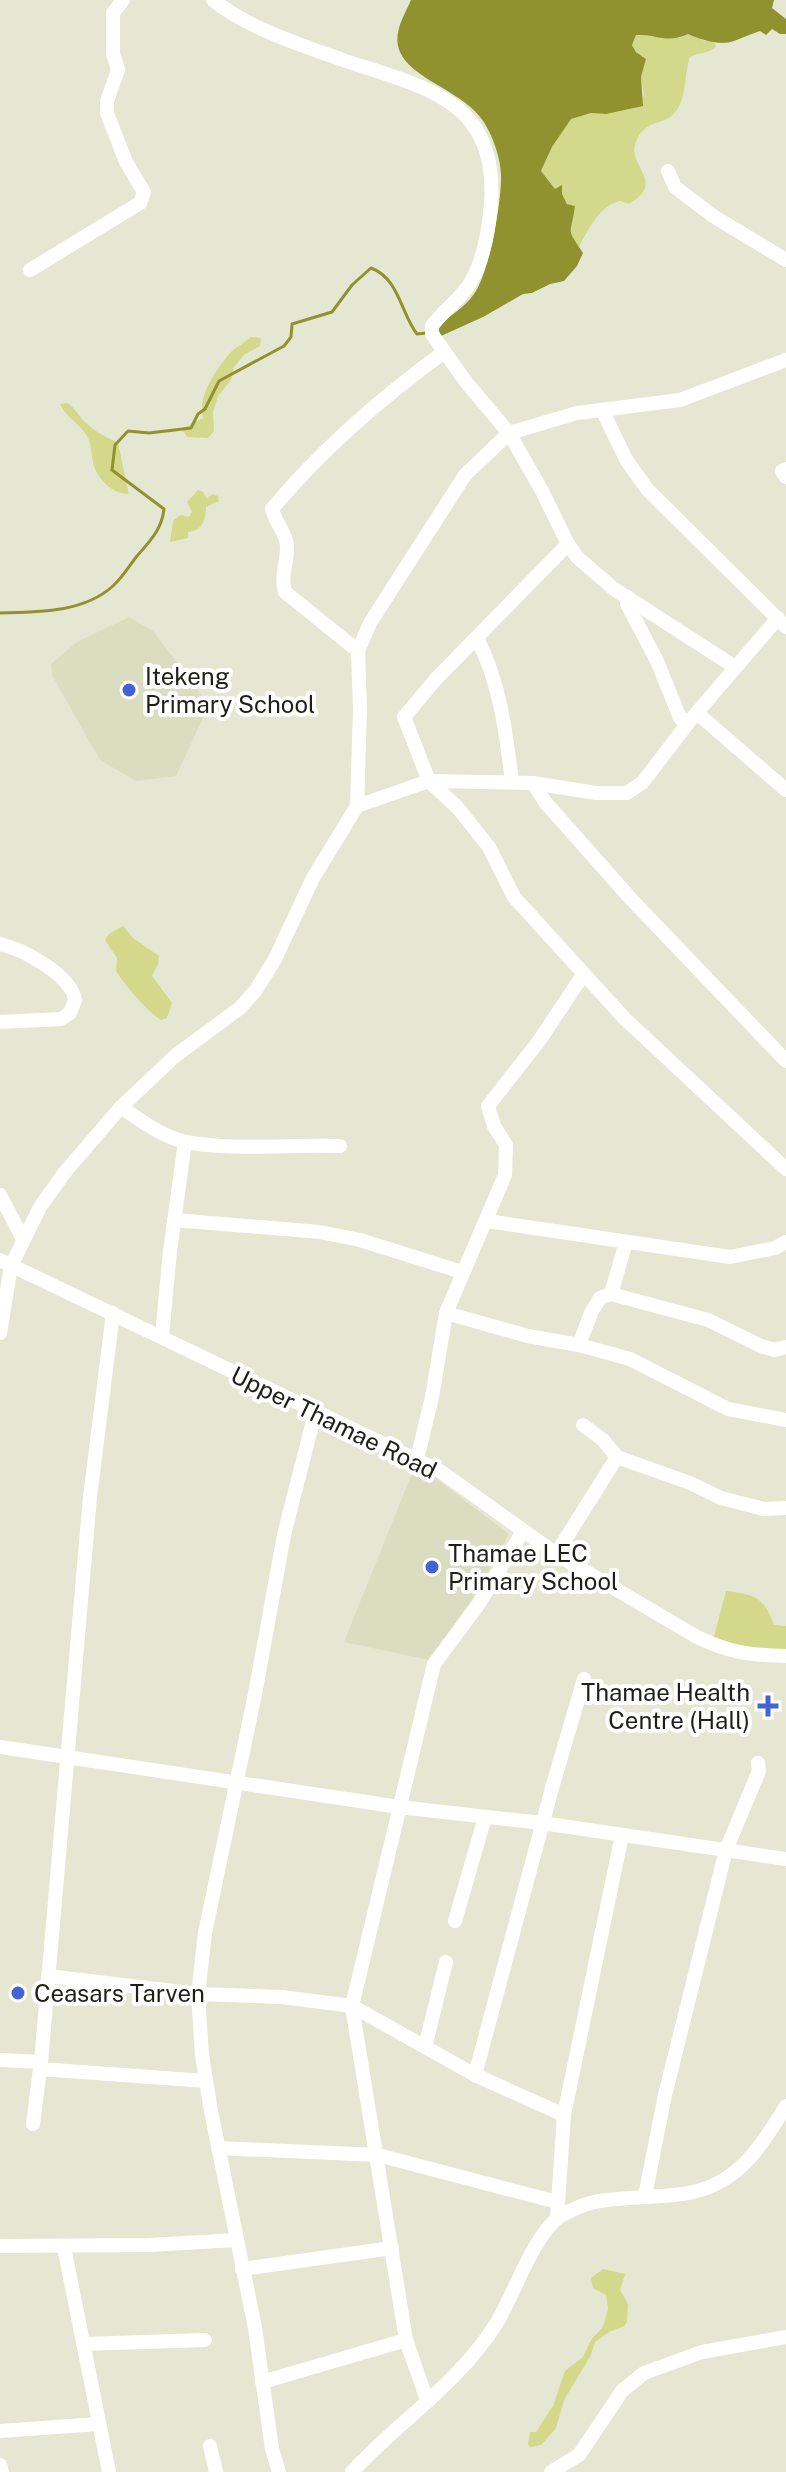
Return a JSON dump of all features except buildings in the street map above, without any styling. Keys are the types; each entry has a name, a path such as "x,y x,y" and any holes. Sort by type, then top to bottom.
{"street":[{"path":"30,270 140,203 144,192 126,162 107,113 107,101 118,70 113,53 113,13 123,0"},
{"path":"213,0 253,25 420,86 469,120 478,132 490,162 493,183 491,209 475,276 432,326 432,334 509,433 568,544 589,568 735,667"},
{"path":"668,171 675,187 713,216 786,260"},
{"path":"358,651 285,592 282,581 287,550 284,530 274,519 272,509 296,481 369,410 444,352"},
{"path":"0,1333 5,1263 65,1172 121,1107 175,1056 240,1008 256,990 279,951 313,878 357,806 358,651 370,623 465,475 509,433 577,413 680,400 786,360"},
{"path":"357,806 429,781 533,783 596,793 627,793 643,782 735,667 782,622 647,489 627,461 602,410"},
{"path":"786,469 782,471 786,477"},
{"path":"568,544 436,679 404,717 429,781 457,807 489,847 514,897 625,1019 786,1169"},
{"path":"628,597 627,604 657,661 680,718 692,718 786,790"},
{"path":"477,638 486,655 499,697 512,782"},
{"path":"533,783 545,802 631,899 786,1061"},
{"path":"0,944 22,952 53,971 67,982 75,1000 70,1013 61,1019 0,1022"},
{"path":"417,1459 432,1397 446,1313 505,1175 506,1145 494,1126 488,1106 539,1041 583,975"},
{"path":"121,1107 146,1124 185,1142 254,1147 340,1146"},
{"path":"162,1336 185,1142"},
{"path":"0,1195 23,1239"},
{"path":"174,1220 320,1232 360,1240 462,1272"},
{"path":"487,1221 730,1257 775,1248 786,1242"},
{"path":"611,1294 626,1242"},
{"name":"Upper Thamae Road","path":"5,1263 417,1459 474,1494 556,1554 716,1646 751,1656 786,1656"},
{"path":"579,1345 600,1298 611,1294 708,1320 761,1346 775,1350 786,1347"},
{"path":"33,2124 90,1497 113,1313"},
{"path":"446,1313 528,1336 579,1345 630,1359 728,1409 786,1420"},
{"path":"279,2472 272,2449 255,2328 206,2081 198,1994 205,1933 284,1535 315,1413"},
{"path":"583,1425 603,1440 617,1457 690,1483 721,1498 764,1509 786,1508"},
{"path":"556,1554 617,1457"},
{"path":"427,2400 406,2340 352,2006 434,1664 478,1605 523,1531"},
{"path":"475,2075 584,1679"},
{"path":"0,1747 237,1784 542,1823 786,1859"},
{"path":"645,2196 668,2083 726,1850 759,1771 758,1763"},
{"path":"455,1921 485,1817"},
{"path":"557,2218 564,2115 622,1835"},
{"path":"425,2047 446,1962"},
{"path":"48,1976 198,1994 282,1997 352,2006 475,2075 564,2115"},
{"path":"0,2060 206,2081"},
{"path":"352,2472 470,2357 495,2325 542,2237 557,2218 590,2201 697,2191 721,2181 742,2167 763,2144 786,2106"},
{"path":"218,2148 378,2155 557,2202"},
{"path":"0,2246 64,2247 236,2240"},
{"path":"64,2247 109,2472"},
{"path":"242,2269 392,2248"},
{"path":"551,2472 579,2455 622,2391 644,2373 702,2352 786,2337"},
{"path":"83,2344 205,2340"},
{"path":"262,2382 406,2340"},
{"path":"0,2431 98,2424"},
{"path":"210,2446 216,2472"},
{"path":"0,2465 2,2472"}],"shaded area":[{"path":"411,0 774,0 772,8 786,19 786,34 772,29 766,35 760,31 723,43 688,34 668,38 636,35 632,45 646,59 641,77 643,106 571,119 552,147 541,171 555,189 562,185 567,204 575,206 571,231 583,253 577,266 564,281 523,294 441,336 437,326 470,299 485,270 497,218 501,168 491,137 480,117 460,99 415,70 400,52 398,32"},
{"name":"Itekeng Primary School","path":"129,617 153,631 209,705 176,776 136,781 100,760 52,675 51,664 77,642"},
{"name":"Thamae LEC Primary School","path":"417,1469 426,1471 509,1534 472,1599 429,1660 344,1642 410,1478"}],"green space":[{"path":"688,34 714,41 716,47 690,57 680,105 671,116 649,126 639,136 635,153 644,174 645,189 629,204 620,201 606,207 595,219 579,247 571,233 575,206 568,204 541,172 552,147 570,119 591,113 606,114 644,96 641,77 646,59 636,52 632,44 636,35 680,38"},
{"path":"250,337 261,338 260,346 244,355 234,367 231,380 218,396 213,412 214,431 208,438 187,437 182,429 203,418 205,392 214,375 230,353"},
{"path":"67,403 93,429 118,443 129,494 111,488 98,475 88,438 60,404"},
{"path":"198,490 207,499 212,494 218,496 219,501 206,507 202,524 197,530 188,532 188,538 170,542 173,521 180,515 189,517 192,512 187,502"},
{"path":"123,926 133,938 159,956 152,976 172,1003 167,1018 161,1020 148,1010 116,971 117,958 105,940"},
{"path":"726,1591 758,1599 774,1625 786,1626 786,1651 770,1653 713,1640"},
{"path":"603,2269 625,2274 620,2290 628,2304 627,2322 595,2342 591,2355 564,2400 556,2428 541,2445 531,2447 528,2445 530,2432 536,2432 553,2406 565,2371 583,2357 591,2340 603,2327 608,2309 606,2295 593,2288 591,2278"}],"waterway":[{"path":"0,613 74,606 101,595 113,586 155,534 164,509 112,470 115,445 128,431 149,433 191,428 219,381 284,346 291,337 292,324 332,312 352,285 371,268 394,288 417,334 426,333"}],"place":[{"name":"Itekeng Primary School","path":"129,690"},
{"name":"Thamae LEC Primary School","path":"432,1567"},
{"name":"Thamae Health Centre (Hall)","path":"768,1706"},
{"name":"Ceasars Tarven","path":"18,1993"}]}
